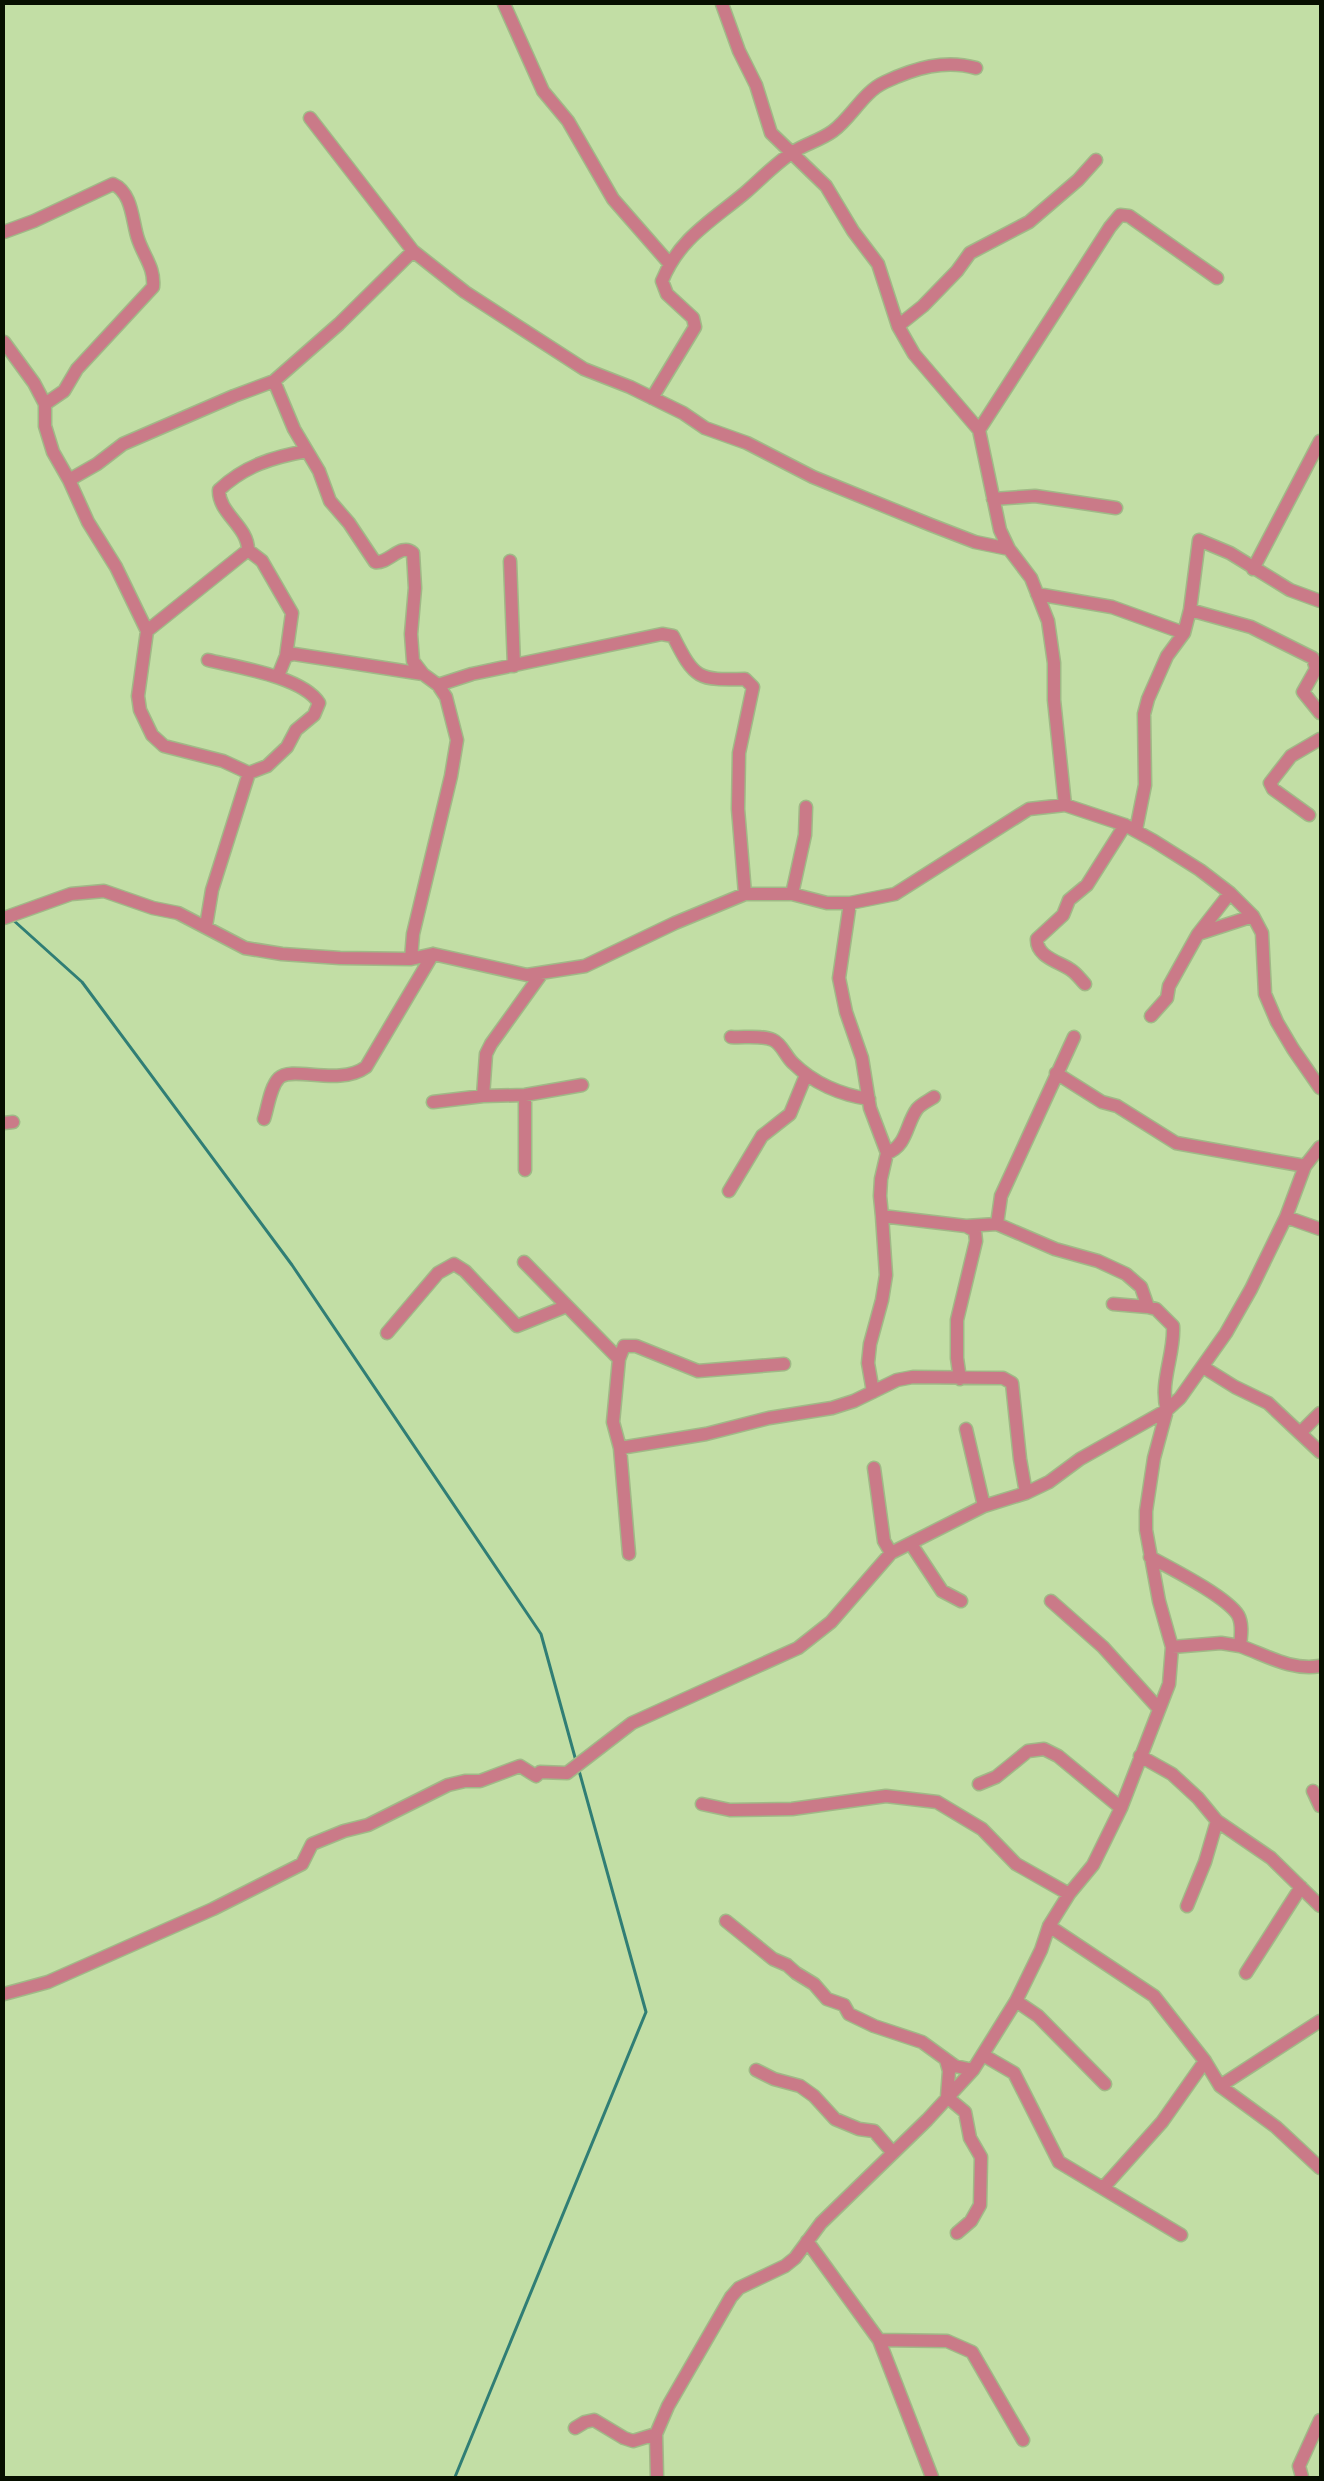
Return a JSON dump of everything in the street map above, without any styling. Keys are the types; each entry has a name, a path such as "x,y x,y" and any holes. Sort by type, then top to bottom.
{"street":[{"path":"504,4 542,91 568,121 613,199 670,263"},
{"path":"722,4 739,51 756,85 771,133 826,186 853,231 878,264 898,326 914,354 978,430 1000,530 1009,549 1031,578 1048,621 1053,654 1054,700 1064,805"},
{"path":"652,398 695,328 693,318 667,294 662,281 670,263 706,222 744,194 791,153 833,130 866,96 883,83 914,70 940,64 961,64 976,68"},
{"path":"310,118 413,251 465,292 584,369 652,398 683,413 705,428 747,443 813,477 976,542 1009,549"},
{"path":"898,326 923,306 957,271 970,253 1029,222 1078,180 1096,160"},
{"path":"4,232 34,221 113,184 120,187 130,207 137,237 150,262 154,278 153,287 77,369 64,391 45,404"},
{"path":"978,430 1110,226 1120,215 1129,216 1217,278"},
{"path":"69,480 130,440 274,381 339,324 413,251"},
{"path":"4,342 34,383 45,404 46,426 52,452 69,480 88,522 116,567 147,631 138,696 140,710 152,735 164,746 223,761 249,773 267,766 287,747 296,730 314,715 319,703 314,695 278,676 208,660"},
{"path":"274,381 294,429 319,471 330,501 349,524 375,562 386,561 404,549 413,553 416,588 411,634 413,661 422,674"},
{"path":"1253,569 1320,441"},
{"path":"248,550 248,541 243,532 219,499 219,490 230,480 262,462 307,451"},
{"path":"993,499 1035,496 1116,508"},
{"path":"1085,984 1071,969 1060,965 1041,952 1037,940 1063,915 1069,900 1087,885 1130,828 1145,784 1144,714 1148,699 1167,656 1184,633 1190,610 1199,540 1230,553 1253,569 1290,590 1320,601"},
{"path":"147,631 248,550"},
{"path":"248,550 262,561 292,613 286,656 278,676"},
{"path":"510,561 514,666"},
{"path":"1037,594 1112,607 1184,633"},
{"path":"1190,610 1250,627 1313,658 1316,669 1303,692 1320,713"},
{"path":"438,684 472,674 662,634 673,636 695,672 710,680 745,680 753,687 739,753 738,808 744,894"},
{"path":"286,656 294,654 333,658 422,674 438,684 446,697 457,740 451,776 416,920 411,959"},
{"path":"1309,815 1273,789 1270,783 1291,756 1320,739"},
{"path":"206,926 212,890 249,773"},
{"path":"4,918 71,894 104,891 153,908 178,913 246,948 282,954 411,959 433,954 527,975 585,966 675,923 744,894 792,894 827,903 850,903 895,894 1029,809 1064,805 1130,828 1200,870 1230,893 1253,916 1262,933 1266,994 1277,1022 1320,1088"},
{"path":"792,894 805,835 806,807"},
{"path":"1151,1016 1167,998 1169,986 1198,934 1230,893"},
{"path":"850,903 839,978 846,1012 862,1058 869,1099 887,1153 881,1179 880,1196 886,1275 882,1300 870,1344 868,1363 872,1392"},
{"path":"1198,934 1253,916"},
{"path":"264,1119 275,1084 280,1077 289,1074 344,1077 358,1073 366,1067 433,954"},
{"path":"483,1096 486,1054 491,1044 542,973"},
{"path":"731,1037 770,1038 776,1041 792,1063 806,1074 850,1097 869,1099"},
{"path":"996,1224 1001,1196 1074,1037"},
{"path":"1056,1073 1077,1084 1102,1102 1117,1106 1176,1143 1304,1166"},
{"path":"729,1191 762,1136 790,1114 806,1074"},
{"path":"433,1102 483,1096 525,1095 582,1085"},
{"path":"525,1095 525,1170"},
{"path":"887,1153 896,1150 902,1143 919,1107 934,1098"},
{"path":"4,1994 48,1982 213,1909 302,1864 312,1844 344,1831 368,1825 448,1785 465,1780 480,1781 520,1766 536,1776 540,1772 567,1773 632,1723 798,1648 831,1622 891,1553 984,1506 1026,1493 1167,1410 1180,1398 1226,1333 1251,1289 1286,1217 1304,1166 1320,1147"},
{"path":"882,1216 966,1226 996,1224 1055,1249 1098,1261 1126,1274 1141,1287 1148,1307"},
{"path":"1286,1217 1320,1229"},
{"path":"960,1379 957,1358 958,1320 976,1241 975,1231 966,1226"},
{"path":"524,1262 619,1358"},
{"path":"387,1333 438,1273 454,1264 465,1271 517,1326 567,1306"},
{"path":"657,2477 656,2434 668,2406 731,2297 739,2288 785,2266 795,2258 820,2223 893,2153 974,2070 1016,2001 1041,1950 1049,1926 1068,1894 1093,1864 1121,1808 1169,1684 1172,1647 1150,1557 1146,1530 1147,1503 1154,1458 1167,1410 1164,1401 1165,1382 1170,1358 1172,1326 1156,1309 1113,1304"},
{"path":"629,1554 620,1448 613,1422 619,1358 624,1346 636,1346 698,1371 784,1364"},
{"path":"1203,1366 1236,1388 1268,1402 1320,1452"},
{"path":"620,1448 706,1434 769,1418 832,1408 854,1401 897,1380 913,1377 1002,1378 1012,1383 1020,1459 1026,1493"},
{"path":"1300,1433 1320,1413"},
{"path":"966,1429 984,1506"},
{"path":"874,1468 884,1541 891,1553"},
{"path":"911,1544 942,1591 961,1601"},
{"path":"1150,1557 1207,1589 1238,1615 1241,1628 1240,1646"},
{"path":"1051,1601 1103,1647 1159,1709"},
{"path":"1172,1647 1221,1644 1240,1646 1284,1664 1306,1668 1320,1666"},
{"path":"979,1784 996,1776 1028,1751 1044,1749 1058,1756 1121,1808"},
{"path":"1140,1756 1172,1774 1198,1798 1216,1821 1271,1858 1320,1906"},
{"path":"1313,1791 1320,1806"},
{"path":"702,1804 730,1810 792,1809 886,1796 937,1802 982,1829 1016,1864 1068,1894"},
{"path":"1187,1906 1205,1862 1216,1821"},
{"path":"1246,1973 1301,1887"},
{"path":"726,1921 774,1959 787,1965 814,1984 827,1999 844,2005 849,2014 874,2026 922,2042 955,2066 974,2070"},
{"path":"1049,1926 1154,1996 1205,2060 1220,2086 1276,2127 1320,2168"},
{"path":"1016,2001 1038,2016 1105,2084"},
{"path":"1220,2086 1320,2021"},
{"path":"983,2055 1014,2073 1059,2162 1181,2235"},
{"path":"946,2060 949,2072 948,2097 964,2112 970,2138 981,2156 980,2205 971,2221 957,2233"},
{"path":"1103,2188 1162,2122 1205,2060"},
{"path":"756,2070 774,2079 800,2086 814,2096 835,2119 859,2128 874,2131 893,2153"},
{"path":"807,2241 879,2340 932,2477"},
{"path":"879,2340 948,2342 972,2352 1023,2440"},
{"path":"574,2428 594,2420 624,2438 633,2441 656,2434"},
{"path":"1302,2477 1299,2466 1320,2420"}],"waterway":[{"path":"12,919 82,982 292,1265 541,1634 576,1761"},
{"path":"455,2477 646,2012 578,1767"}]}
